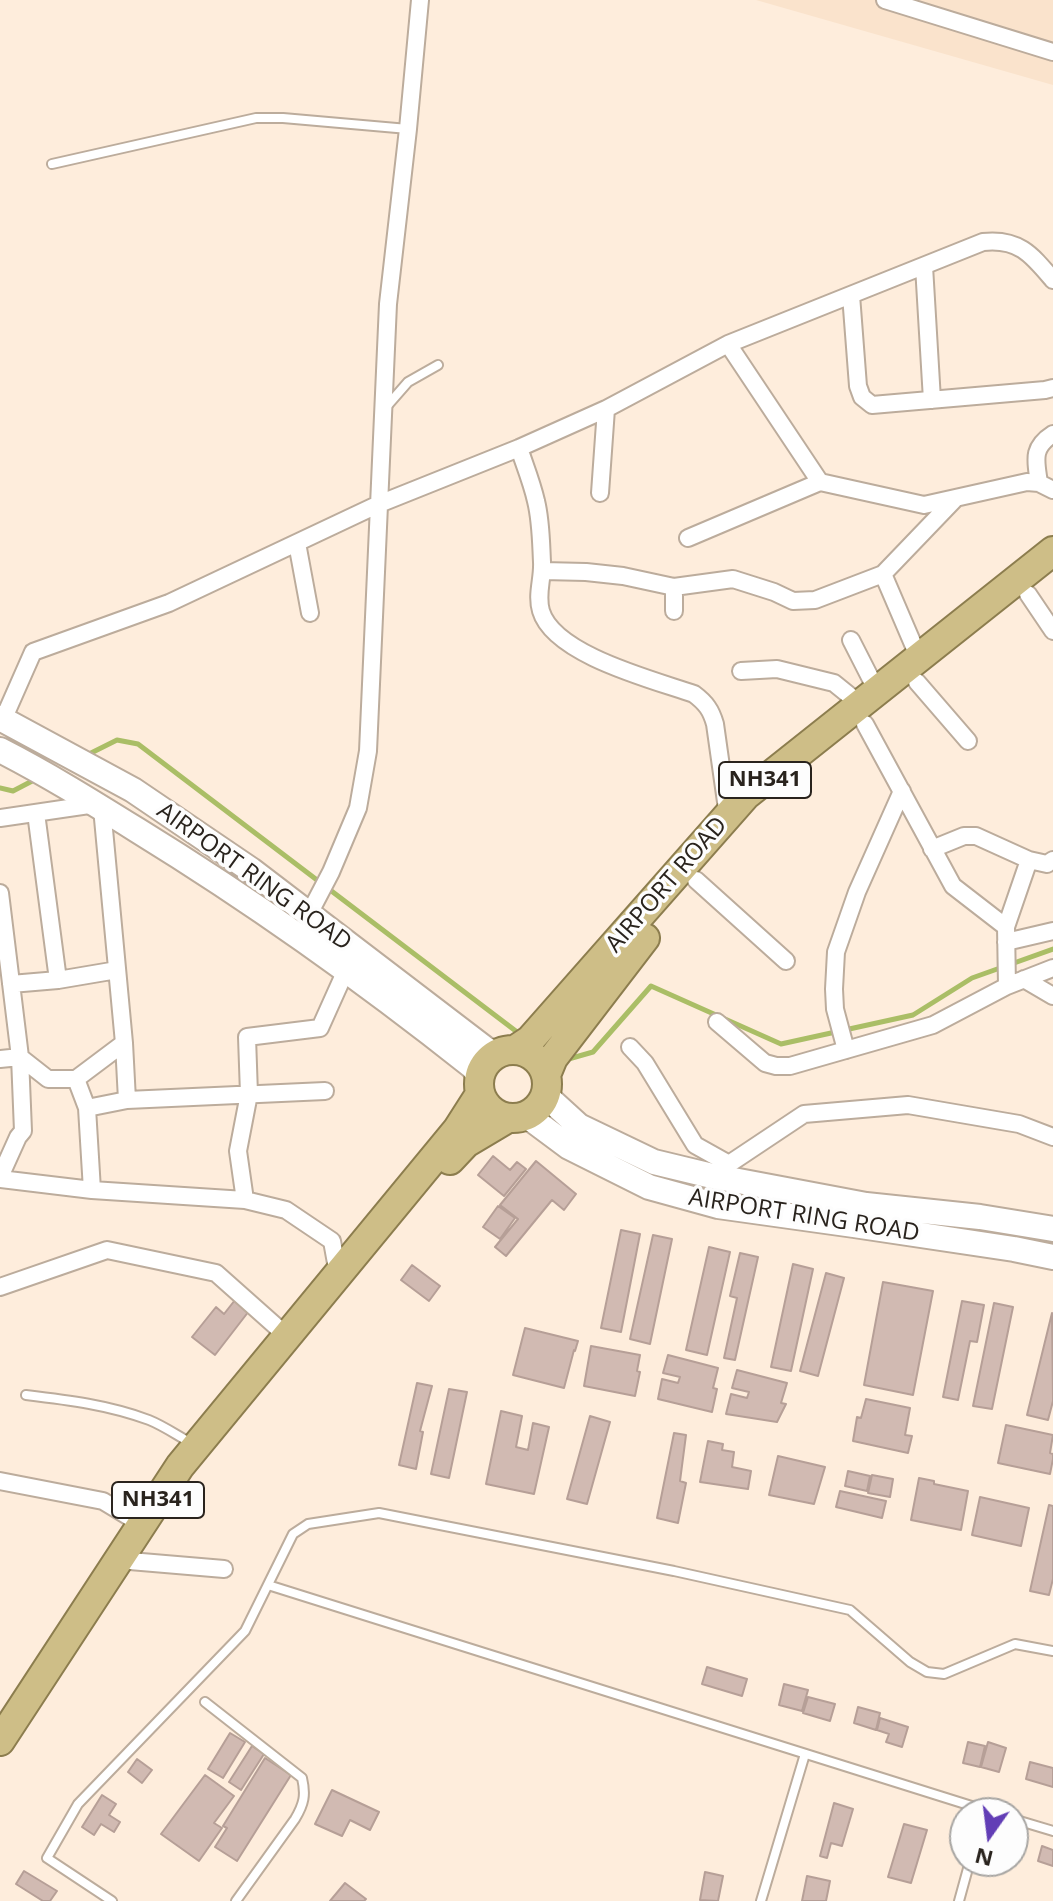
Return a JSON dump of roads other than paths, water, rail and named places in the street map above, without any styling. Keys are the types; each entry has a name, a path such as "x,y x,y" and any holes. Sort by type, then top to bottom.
{"highway":[{"name":"AIRPORT ROAD","path":"918,670 1053,551"},
{"name":"AIRPORT ROAD","path":"493,1069 530,1040 746,795 1053,574"},
{"name":"AIRPORT ROAD","path":"531,1101 553,1058 632,953 759,808 867,706"},
{"path":"525,1052 534,1058 541,1065 531,1101 490,1109 493,1069 525,1052"},
{"name":"NH341","path":"4,1726 180,1466 338,1276 465,1132 493,1069"},
{"name":"NH341","path":"465,1132 531,1101"}],"main road":[{"name":"AIRPORT RING ROAD","path":"2,719 133,790 251,870 484,1048 493,1069"},
{"name":"AIRPORT RING ROAD","path":"0,750 42,771 214,877 346,970 472,1066 493,1069"},
{"path":"427,1030 446,1052 463,1080 465,1132 521,1129 545,1135 569,1147"},
{"name":"AIRPORT RING ROAD","path":"531,1101 569,1147 649,1187 718,1206 1053,1257"},
{"name":"AIRPORT RING ROAD","path":"531,1101 654,1162 866,1205 980,1217 1053,1229"}],"street":[{"path":"309,914 358,808 368,751 388,304 420,0"},
{"path":"885,0 1053,52"},
{"path":"2,719 33,652 169,603 379,504 519,448 606,409 728,344 983,242 999,240 1017,246 1033,257 1053,280"},
{"path":"924,266 932,400"},
{"path":"851,295 858,386 862,397 872,405 1053,388"},
{"path":"728,344 820,482"},
{"path":"600,493 606,409"},
{"path":"1046,487 1036,460 1042,441 1053,434"},
{"path":"519,448 536,498 540,522 543,571 539,592 541,612 552,631 572,646 607,664 694,694 703,700 711,710 719,745 728,816"},
{"path":"688,538 820,482 924,505 1027,482 1046,487"},
{"path":"543,571 623,576 674,587 733,579 793,601 815,600 883,574 955,499"},
{"path":"297,543 310,613"},
{"path":"883,574 918,670 968,741"},
{"path":"674,587 674,611"},
{"path":"1028,594 1053,631"},
{"path":"851,640 867,706 902,791 932,849 953,886 1024,979 1053,996"},
{"path":"741,671 777,669 834,683 867,706"},
{"path":"842,1037 835,1009 836,952 857,892 902,791"},
{"path":"0,818 99,806 124,1043 127,1100"},
{"path":"36,813 58,980"},
{"path":"932,849 964,836 976,836 1029,860 1047,864 1053,860"},
{"path":"1006,957 1029,860"},
{"path":"696,880 786,961"},
{"path":"0,893 20,1057 23,1131 0,1178 92,1190 245,1200 286,1210 332,1241 338,1276"},
{"path":"717,1022 765,1063 790,1066 842,1037 933,1025 1006,957 1053,931"},
{"path":"1024,979 1053,968"},
{"path":"11,984 117,970"},
{"path":"245,1200 238,1151 249,1094 247,1037 320,1028 346,970"},
{"path":"0,1059 20,1057 48,1079 76,1079 124,1043"},
{"path":"630,1047 645,1063 695,1145 729,1164 804,1114 908,1105 1019,1124 1053,1137"},
{"path":"76,1079 87,1108 92,1190"},
{"path":"87,1108 127,1100 325,1091"},
{"path":"0,1139 18,1137"},
{"path":"0,1287 107,1250 216,1273 288,1337"},
{"path":"0,1481 103,1501 141,1524"},
{"path":"118,1560 224,1569"}],"lane":[{"path":"52,164 256,118 408,129"},
{"path":"383,411 408,382 438,365"},
{"path":"26,1395 87,1402 118,1410 151,1421 197,1446"},
{"path":"112,1901 47,1858 78,1804 245,1631 293,1534 308,1524 379,1513 674,1571 850,1610 910,1662 927,1672 944,1674 1015,1644 1053,1651"},
{"path":"268,1585 949,1800"},
{"path":"205,1702 302,1778 306,1793 295,1819 236,1901"},
{"path":"761,1901 805,1754"},
{"path":"1029,1824 1053,1831"},
{"path":"959,1901 966,1877"}],"waterway":[{"path":"85,756 117,740 138,744 521,1035"},
{"path":"0,788 13,791 36,779"},
{"path":"565,1060 593,1052 651,986 781,1044 913,1015 972,978 1053,949"}]}
